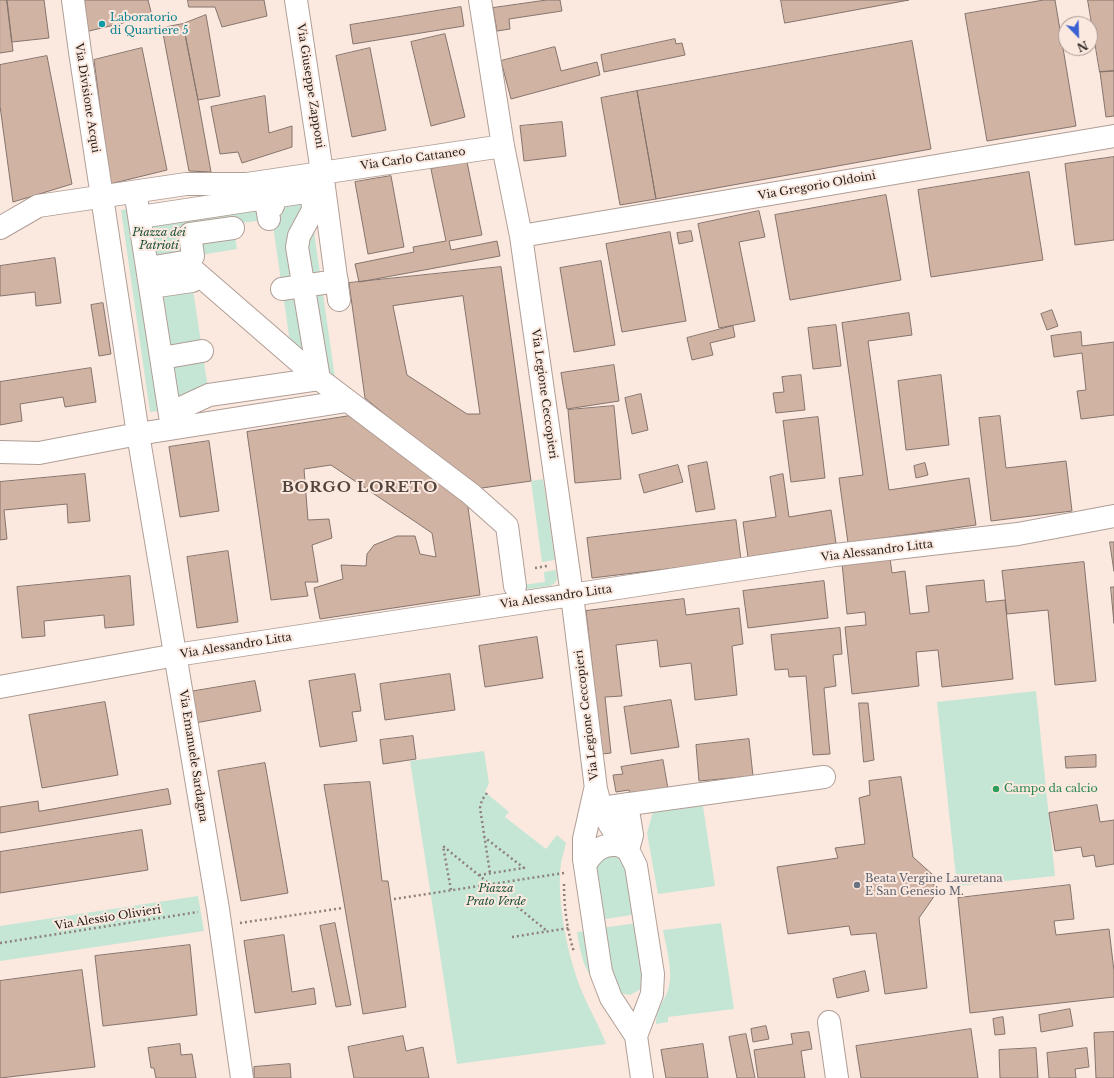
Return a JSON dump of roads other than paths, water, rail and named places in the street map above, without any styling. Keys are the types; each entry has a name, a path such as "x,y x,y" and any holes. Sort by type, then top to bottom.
{"street":[{"name":"Via Divisione Acqui","path":"73,0 102,196"},
{"name":"Via Giuseppe Zapponi","path":"296,0 338,291 304,286"},
{"name":"Via Legione Ceccopieri","path":"480,0 503,146 521,236 568,563 598,798"},
{"name":"Via Gregorio Oldoini","path":"521,236 1114,136"},
{"name":"Via Carlo Cattaneo","path":"322,172 503,146"},
{"path":"0,228 38,206 186,184 247,184 322,172"},
{"path":"140,216 312,191 314,210 299,236 297,247 319,379"},
{"path":"134,192 140,216 171,420"},
{"path":"102,196 138,434"},
{"path":"268,219 266,207 273,206 271,197"},
{"path":"193,256 190,234 233,228"},
{"path":"110,249 144,245"},
{"path":"149,277 184,262 319,379 471,494 507,526 514,578"},
{"path":"149,277 192,280"},
{"path":"282,289 304,286"},
{"path":"162,358 202,351"},
{"path":"0,452 39,453 138,434 171,420 209,395 319,379"},
{"path":"171,420 307,407 347,401"},
{"name":"Via Emanuele Sardagna","path":"138,434 219,918 242,1078"},
{"name":"Via Alessandro Litta","path":"0,687 176,655 835,555 1018,534 1114,516"},
{"path":"598,798 627,804 824,777"},
{"path":"598,798 610,825 628,850 636,866 653,974 652,994 636,1036"},
{"path":"598,798 584,839 585,865 601,972 611,998 636,1036 642,1078"},
{"path":"627,804 632,835 628,850"},
{"path":"585,865 592,853 603,847 616,845 628,850"},
{"path":"608,991 616,997 632,999 640,996 652,987"},
{"path":"829,1022 837,1078"}],"place":[{"name":"Laboratorio di Quartiere 5","path":"102,24"},
{"name":"Campo da calcio","path":"996,789"},
{"name":"Beata Vergine Lauretana E San Genesio M.","path":"857,885"}],"district":[{"name":"BORGO LORETO","path":"360,488"}],"park label":[{"name":"Piazza dei Patrioti","path":"159,239"},
{"name":"Piazza Prato Verde","path":"496,895"}]}
